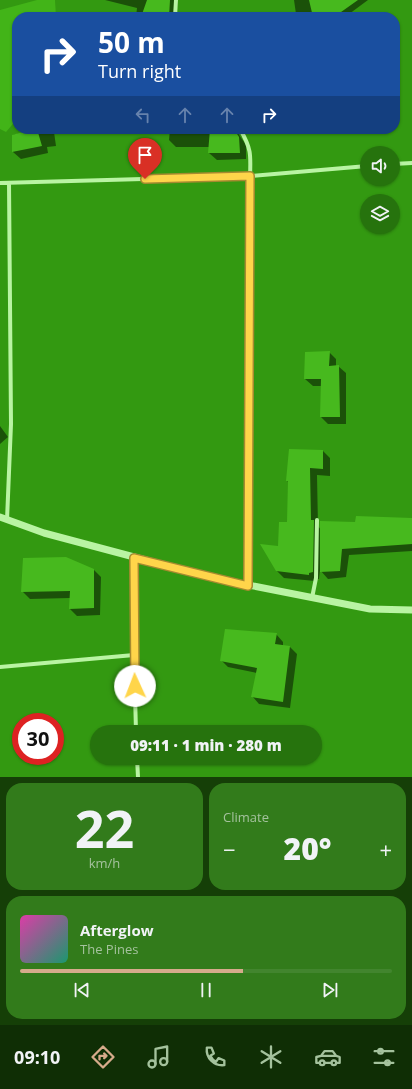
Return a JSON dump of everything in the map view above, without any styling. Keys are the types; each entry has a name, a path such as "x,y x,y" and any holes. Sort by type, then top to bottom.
{"street":[{"path":"175,12 176,0"},
{"path":"243,134 247,141 251,155 248,586"},
{"path":"400,164 412,163"},
{"path":"0,183 250,176 360,167"},
{"path":"9,183 11,424 4,519 44,533 134,558 248,586 370,609 412,610"},
{"path":"312,598 316,578 317,520"},
{"path":"134,558 136,725"},
{"path":"0,667 134,656"},
{"path":"137,765 138,777"}],"green space":[{"path":"37,0 55,0 56,12 12,12 12,125 6,132 0,129 0,10"}],"building":[{"path":"147,0 170,0 169,12 143,12"},
{"path":"309,0 358,0 341,12 312,12"},
{"path":"38,134 42,146 12,152 12,135"},
{"path":"210,134 237,134 239,137 240,153 208,153"},
{"path":"330,351 329,366 339,365 340,417 320,417 321,379 304,379 305,352"},
{"path":"289,449 323,450 323,469 310,468 311,520 314,520 313,572 309,573 309,575 276,571 260,544 278,546 279,522 287,522 288,481 286,481"},
{"path":"356,516 412,518 412,544 342,549 340,571 320,572 320,521 355,522"},
{"path":"66,557 94,569 94,608 69,609 70,591 21,592 23,558"},
{"path":"225,629 277,633 275,644 290,646 283,702 251,697 257,668 220,661"}],"route":[{"path":"135,686 134,558 248,586 250,176 145,179"}]}
